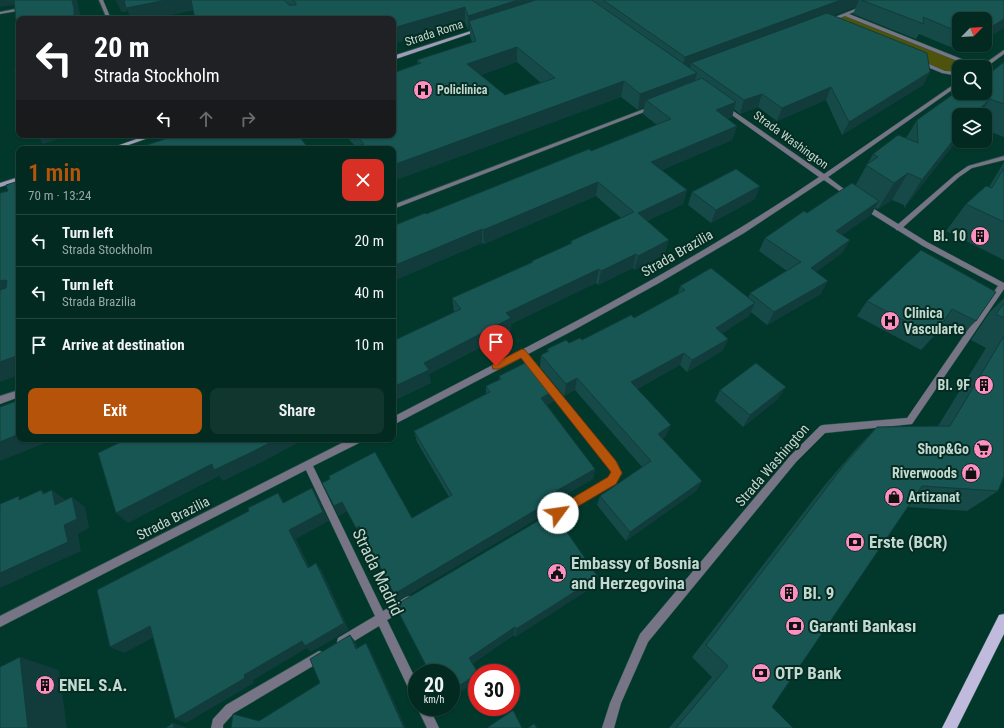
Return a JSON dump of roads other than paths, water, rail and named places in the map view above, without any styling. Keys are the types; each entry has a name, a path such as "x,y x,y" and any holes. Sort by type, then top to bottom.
{"main road":[{"path":"949,728 1004,620"}],"street":[{"path":"101,0 108,16"},
{"path":"830,26 823,23 882,0"},
{"path":"0,13 31,7"},
{"path":"845,14 960,60"},
{"name":"Strada Roma","path":"396,57 488,27"},
{"path":"992,61 1004,52"},
{"path":"915,61 944,72 952,73"},
{"name":"Strada Brazilia","path":"396,419 524,356 667,276 743,230 824,178 952,88"},
{"name":"Strada Washington","path":"608,728 616,703 644,638 793,459 823,429 909,421 1003,286 898,228 718,103"},
{"path":"396,206 657,105"},
{"path":"120,146 145,138"},
{"path":"898,228 957,176 970,167 1004,158"},
{"path":"0,185 16,180"},
{"path":"537,525 612,480 617,473 542,378"},
{"path":"0,400 16,394"},
{"name":"Strada Brazilia","path":"0,622 352,442"},
{"name":"Strada Madrid","path":"308,465 408,675"},
{"path":"217,728 217,723 230,709 415,598"},
{"path":"427,716 433,728"}],"place":[{"name":"Policlinica","path":"423,90"},
{"name":"Bl. 10","path":"980,236"},
{"name":"Clinica Vascularte","path":"890,321"},
{"name":"Bl. 9F","path":"984,385"},
{"name":"Shop&Go","path":"983,449"},
{"name":"Riverwoods","path":"971,473"},
{"name":"Artizanat","path":"894,497"},
{"name":"Erste (BCR)","path":"855,542"},
{"name":"Embassy of Bosnia and Herzegovina","path":"557,573"},
{"name":"Bl. 9","path":"789,593"},
{"name":"Garanti Bankası","path":"795,626"},
{"name":"OTP Bank","path":"761,673"},
{"name":"ENEL S.A.","path":"45,685"}]}
